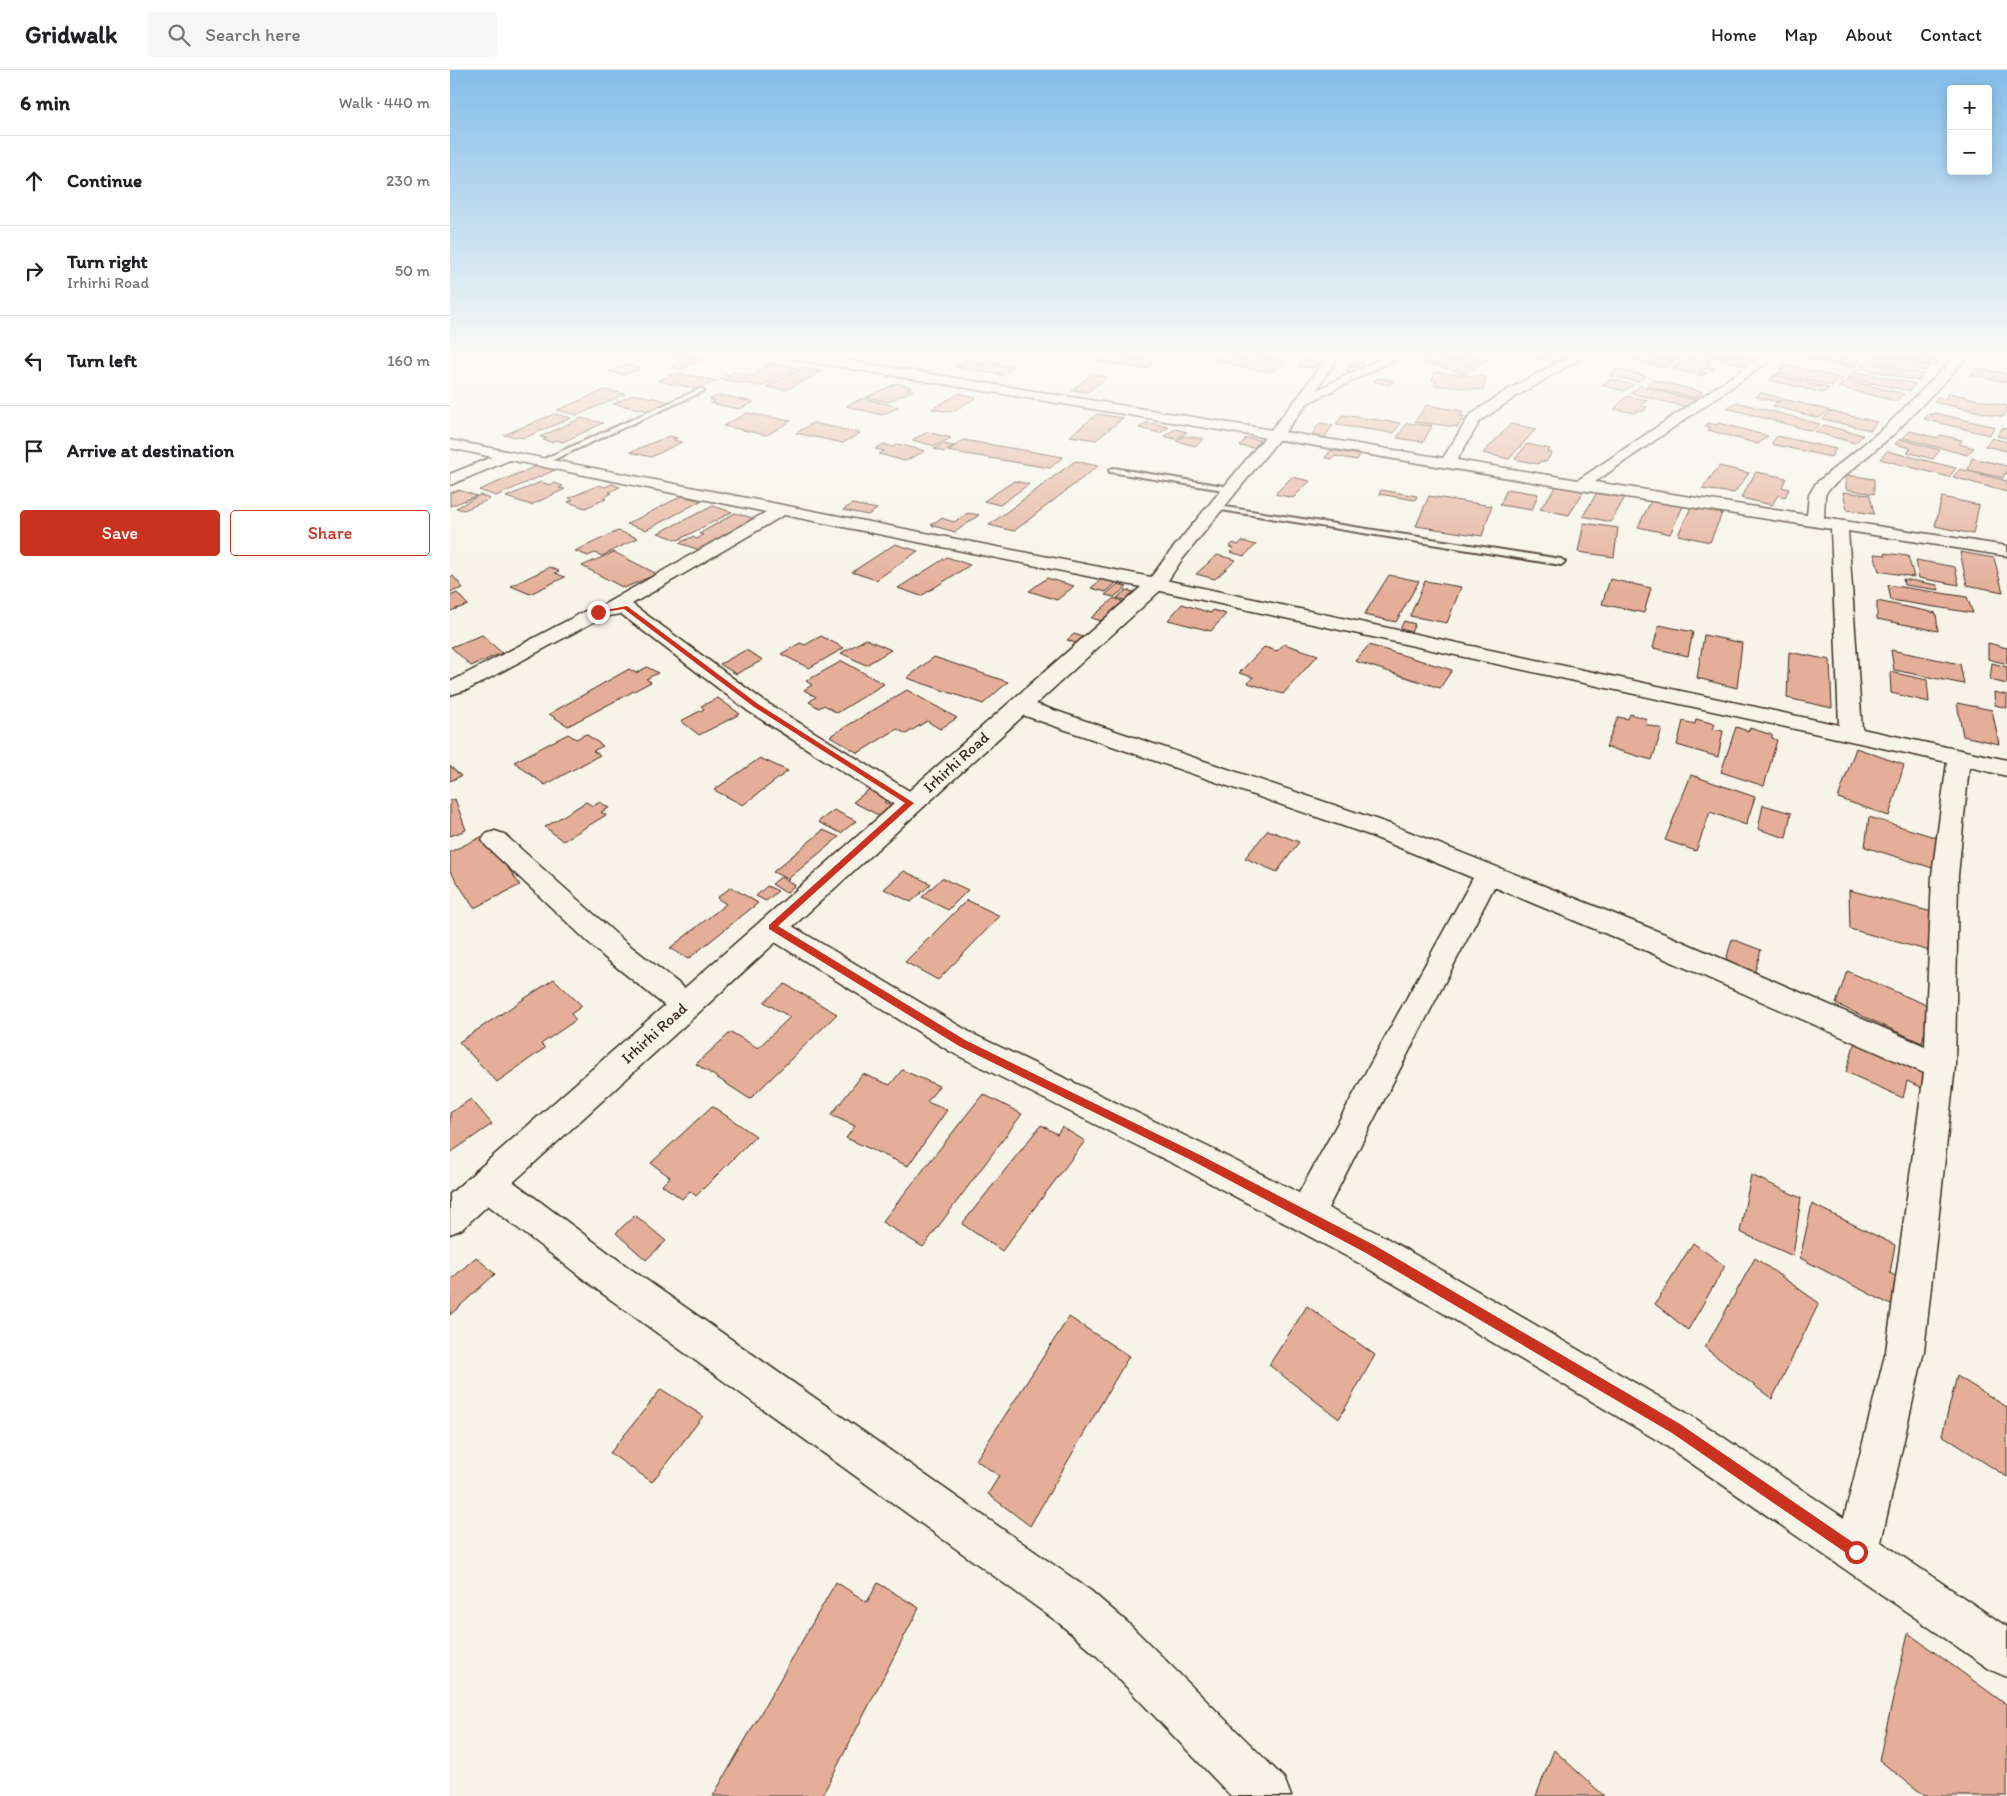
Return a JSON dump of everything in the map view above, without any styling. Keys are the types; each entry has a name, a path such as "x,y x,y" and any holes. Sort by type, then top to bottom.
{"street":[{"path":"1264,434 2007,551"},
{"path":"1447,463 1465,434"},
{"path":"1581,485 1657,434"},
{"path":"1815,522 1817,495 1822,486 1886,434"},
{"name":"Irhirhi Road","path":"450,1217 1156,584 1273,435"},
{"path":"450,444 1156,584 2007,768"},
{"path":"450,480 507,456"},
{"path":"450,689 462,685 598,612 611,608 781,510"},
{"path":"1839,525 1852,735"},
{"path":"611,608 625,608 756,706 910,803"},
{"path":"1019,706 1378,829 1657,943 1940,1066"},
{"path":"1856,1552 1905,1351 1940,1066 1945,875 1959,758"},
{"path":"495,840 614,949 685,1005"},
{"path":"1305,1216 1488,874"},
{"path":"772,927 962,1043 1194,1157 1370,1249 1676,1429 2007,1654"},
{"path":"488,1182 612,1278 1075,1607 1112,1639 1266,1796"}],"lane":[{"path":"541,462 605,434"},
{"path":"1113,470 1230,489"},
{"path":"1215,507 1560,562"}],"building":[{"path":"507,434 534,434 524,438 504,435"},
{"path":"547,434 581,434 563,442 556,440 552,442 543,440 547,438 540,437"},
{"path":"799,434 859,434 843,443"},
{"path":"925,434 934,434 951,438 935,446 912,440"},
{"path":"1073,434 1104,434 1096,440 1070,436"},
{"path":"1168,434 1185,434 1176,439 1164,436"},
{"path":"1313,434 1327,434 1324,438 1311,436"},
{"path":"1400,434 1428,434 1423,442 1397,438"},
{"path":"1502,434 1532,434 1509,459 1483,453"},
{"path":"1721,434 1759,434 1768,436 1758,444"},
{"path":"1821,434 1863,435 1855,443"},
{"path":"1907,434 1920,434 1937,438 1940,435 1962,440 1959,444 1974,448 1967,455 1903,438"},
{"path":"1999,434 2007,434 2007,438 1997,436"},
{"path":"669,436 677,438 673,440 682,442 651,457 630,452"},
{"path":"1184,436 1204,439 1195,446 1176,441"},
{"path":"1777,436 1836,449 1831,457 1771,444"},
{"path":"1246,438 1260,440 1254,448 1240,446"},
{"path":"1992,438 2007,442 2007,451 1985,446"},
{"path":"1900,439 1940,450 1933,459 1907,452 1911,448 1895,444"},
{"path":"963,440 1063,457 1050,468 948,451"},
{"path":"884,444 893,447 898,444 925,451 905,461 879,454 884,451 875,449"},
{"path":"943,444 954,446 945,452 934,449"},
{"path":"1527,444 1550,449 1547,452 1552,453 1546,462 1540,461 1538,464 1515,459"},
{"path":"1331,450 1360,455 1357,460 1335,456 1332,459 1325,458"},
{"path":"1887,451 1956,468 1949,477 1880,459"},
{"path":"1972,458 2007,466 2007,474 2004,474 2003,478 1968,470"},
{"path":"1075,461 1098,466 1014,531 989,525"},
{"path":"539,465 555,470 496,496 479,490"},
{"path":"1719,466 1749,473 1734,493 1702,489"},
{"path":"1960,469 2007,481 2007,492 1953,477"},
{"path":"1756,472 1786,478 1782,487 1789,489 1785,497 1778,495 1772,505 1741,498"},
{"path":"1846,475 1874,479 1874,494 1846,489"},
{"path":"1292,477 1310,481 1293,498 1275,494"},
{"path":"1014,481 1029,484 1000,505 984,501"},
{"path":"541,482 550,485 554,483 563,486 559,488 565,489 531,505 506,497"},
{"path":"612,484 620,487 609,492 612,493 603,498 606,499 585,508 568,502 573,500 569,498 599,485 605,487"},
{"path":"1557,485 1584,491 1569,515 1540,509"},
{"path":"1507,489 1538,494 1532,510 1500,505"},
{"path":"459,490 477,496 450,506 450,493"},
{"path":"1381,490 1417,496 1415,500 1379,494"},
{"path":"1598,491 1625,497 1611,522 1583,516"},
{"path":"1843,492 1870,495 1874,514 1847,510"},
{"path":"480,495 490,499 464,510 456,508"},
{"path":"682,496 701,501 646,530 627,524"},
{"path":"1429,496 1492,506 1482,536 1416,526"},
{"path":"1653,497 1684,504 1670,534 1638,527"},
{"path":"1942,497 1979,505 1973,534 1935,526"},
{"path":"852,504 877,509 868,515 843,510"},
{"path":"1692,505 1723,511 1710,542 1678,535"},
{"path":"713,506 732,512 678,540 658,533"},
{"path":"735,513 756,519 700,550 679,543 692,537 697,539 703,535 699,534"},
{"path":"968,513 979,515 955,532 931,525 941,518 954,522"},
{"path":"1584,523 1618,528 1614,557 1578,552"},
{"path":"618,531 638,538 602,556 595,553 588,556 575,551"},
{"path":"1242,541 1256,545 1244,556 1230,552 1234,548 1229,547 1233,543 1238,545"},
{"path":"895,544 918,551 876,580 852,572"},
{"path":"614,552 657,574 624,588 582,566"},
{"path":"1960,552 1994,558 2003,592 1967,585"},
{"path":"1885,553 1908,556 1914,577 1879,571 1874,554 1886,555"},
{"path":"1217,555 1236,560 1215,579 1196,574"},
{"path":"947,557 970,565 921,596 898,588"},
{"path":"1916,560 1955,567 1959,585 1919,578"},
{"path":"550,567 559,571 555,573 565,577 530,594 511,586"},
{"path":"1389,575 1419,581 1396,622 1364,615"},
{"path":"453,576 463,588 450,592 450,577"},
{"path":"1047,578 1074,586 1057,600 1029,591"},
{"path":"1102,579 1116,583 1106,592 1091,588"},
{"path":"1610,579 1651,588 1644,613 1602,604"},
{"path":"1903,579 1937,585 1939,590 1904,585"},
{"path":"1425,581 1461,587 1447,623 1410,616"},
{"path":"1118,584 1127,587 1114,597 1105,595"},
{"path":"1888,585 1967,597 1973,613 1891,600"},
{"path":"1126,590 1137,593 1127,601 1117,598"},
{"path":"457,593 468,605 450,611 450,596"},
{"path":"1114,598 1124,602 1102,621 1091,618"},
{"path":"1877,601 1936,613 1938,631 1877,619"},
{"path":"1182,604 1211,613 1213,610 1226,614 1211,631 1168,620"},
{"path":"1404,621 1415,624 1411,632 1400,629"},
{"path":"1659,625 1693,632 1688,656 1653,648"},
{"path":"1074,634 1089,639 1082,645 1067,640"},
{"path":"482,635 502,653 471,666 451,647"},
{"path":"1704,635 1742,643 1737,688 1697,678"},
{"path":"821,636 844,648 809,668 781,654 800,643 805,645"},
{"path":"866,639 891,650 866,665 841,653"},
{"path":"1988,643 2007,648 2007,664 1988,659"},
{"path":"1284,644 1318,655 1283,694 1248,683 1253,677 1239,673 1264,647 1277,651"},
{"path":"1369,645 1452,670 1440,688 1355,661"},
{"path":"746,650 763,660 736,674 720,664"},
{"path":"1891,650 1960,664 1964,684 1894,670"},
{"path":"1789,652 1830,660 1832,708 1787,698"},
{"path":"934,657 1008,682 983,704 907,678"},
{"path":"842,661 884,684 837,713 824,705 819,708 809,702 816,697 804,690 812,685 806,681"},
{"path":"1992,663 2007,667 2007,684 1990,680"},
{"path":"647,667 658,673 646,679 651,682 568,726 549,714 629,669 636,673"},
{"path":"1890,672 1927,680 1929,702 1891,693"},
{"path":"907,690 957,718 940,729 927,721 906,734 897,729 858,753 830,736"},
{"path":"1994,692 2007,695 2007,708 1995,705"},
{"path":"718,698 740,714 699,735 681,721 704,709 701,706"},
{"path":"1957,703 1992,710 1999,744 1963,736"},
{"path":"1630,714 1647,719 1645,724 1662,729 1652,760 1606,747 1618,717 1628,719"},
{"path":"1696,719 1715,724 1713,729 1723,731 1718,757 1677,745 1683,721 1695,724"},
{"path":"1736,727 1748,731 1750,728 1772,735 1772,738 1777,740 1764,786 1721,772"},
{"path":"568,734 576,739 586,734 603,746 593,751 600,755 545,785 514,762"},
{"path":"1856,748 1904,765 1889,816 1838,798"},
{"path":"760,758 788,771 743,805 714,790"},
{"path":"450,766 461,776 450,781"},
{"path":"1691,775 1755,797 1746,825 1710,812 1696,851 1665,840"},
{"path":"871,788 890,798 884,802 893,807 880,816 853,802"},
{"path":"455,799 466,830 450,836 450,801"},
{"path":"586,802 593,806 600,802 609,808 601,812 606,815 563,841 545,827"},
{"path":"1763,805 1791,813 1786,838 1758,829"},
{"path":"834,810 856,821 841,833 818,822"},
{"path":"1869,817 1941,839 1939,870 1865,847"},
{"path":"823,830 839,837 788,879 773,872"},
{"path":"1268,830 1299,842 1277,872 1245,858"},
{"path":"485,835 520,885 474,908 450,871 450,852"},
{"path":"904,871 931,884 911,902 884,889"},
{"path":"781,877 795,885 786,893 772,884"},
{"path":"942,878 968,890 948,910 922,897"},
{"path":"767,886 778,891 766,901 756,896"},
{"path":"731,887 758,903 688,959 670,948 726,904 717,898"},
{"path":"1849,890 1932,912 1937,953 1850,929"},
{"path":"967,900 1000,916 938,980 905,962"},
{"path":"1732,939 1761,950 1753,978 1724,967"},
{"path":"1847,971 1931,1007 1922,1043 1836,1004"},
{"path":"554,979 582,1006 571,1014 576,1020 541,1044 545,1048 497,1082 459,1042"},
{"path":"785,984 837,1014 750,1099 696,1064 731,1032 758,1048 790,1017 764,1002"},
{"path":"1857,1035 1929,1067 1924,1089 1907,1081 1903,1098 1846,1072"},
{"path":"902,1070 939,1086 927,1102 947,1110 908,1166 846,1138 855,1126 831,1115 863,1074 890,1085"},
{"path":"983,1094 1022,1114 923,1247 882,1222"},
{"path":"471,1099 492,1124 450,1153 450,1113"},
{"path":"712,1106 756,1136 696,1196 690,1191 682,1199 662,1185 670,1177 651,1163"},
{"path":"1041,1125 1057,1134 1062,1127 1085,1141 1002,1251 962,1224"},
{"path":"1751,1175 1801,1198 1793,1256 1740,1232"},
{"path":"1812,1204 1895,1245 1890,1273 1901,1279 1897,1308 1800,1258"},
{"path":"635,1215 666,1241 646,1260 616,1233"},
{"path":"1693,1243 1725,1266 1688,1330 1655,1304"},
{"path":"476,1257 495,1274 450,1315 450,1280"},
{"path":"1755,1258 1819,1303 1772,1399 1705,1348"},
{"path":"1307,1306 1375,1355 1339,1419 1269,1365"},
{"path":"1069,1317 1129,1356 1030,1526 988,1494 999,1476 976,1460"},
{"path":"1957,1376 2007,1407 2007,1477 1942,1435"},
{"path":"661,1389 703,1416 652,1482 610,1453"},
{"path":"836,1582 867,1602 878,1583 919,1608 822,1796 713,1796"},
{"path":"1908,1633 2007,1705 2007,1796 1925,1796 1879,1760"},
{"path":"1554,1750 1604,1796 1536,1796"}],"route":[{"path":"598,612 611,608 625,608 756,706 910,803 772,927 962,1043 1194,1157 1370,1249 1676,1429 1856,1552"}]}
